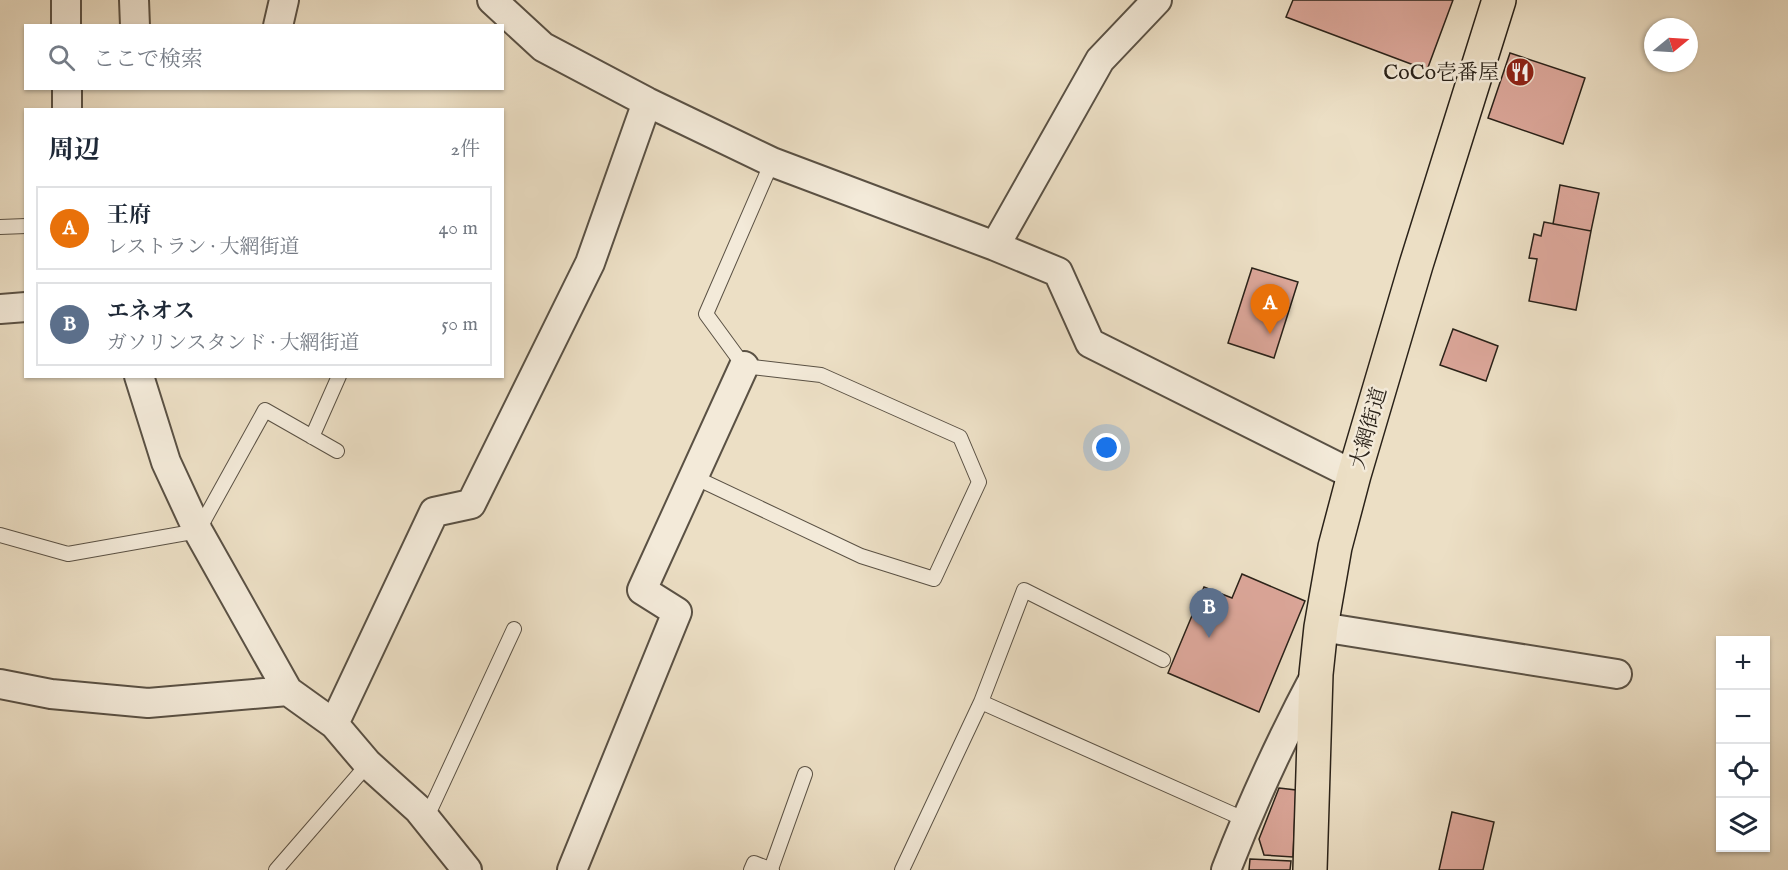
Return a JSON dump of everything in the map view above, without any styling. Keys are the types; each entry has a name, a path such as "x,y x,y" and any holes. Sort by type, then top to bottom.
{"main road":[{"name":"大網街道","path":"1310,870 1316,674 1321,627 1335,547 1416,265 1499,0"}],"street":[{"path":"66,0 66,24"},
{"path":"134,0 135,24"},
{"path":"278,24 284,0"},
{"path":"492,0 543,47 647,102 772,162 1058,272 1090,343 1354,476"},
{"path":"995,246 1100,60 1157,0"},
{"path":"67,90 68,108"},
{"path":"334,724 434,512 471,504 590,263 647,102"},
{"path":"0,309 24,307"},
{"path":"572,870 677,612 642,591 744,366"},
{"path":"140,378 166,462 198,531 288,691 334,724 368,764 418,809 467,870"},
{"path":"1321,627 1617,674"},
{"path":"1226,870 1246,819 1293,717 1316,674"},
{"path":"0,684 51,694 148,703 288,691"}],"lane":[{"path":"694,477 861,556 934,579 980,482 960,437 821,375 744,366 706,314 772,162"},
{"path":"0,227 24,226"},
{"path":"312,437 338,378"},
{"path":"0,535 68,554 198,531 266,410 337,451"},
{"path":"902,870 981,702 1024,590 1163,660"},
{"path":"426,819 514,628"},
{"path":"981,702 1246,819"},
{"path":"276,870 368,764"},
{"path":"752,870 754,863 771,870 805,774"}],"building":[{"path":"1293,0 1453,0 1427,70 1286,17"},
{"path":"1510,53 1585,78 1563,144 1488,118"},
{"path":"1560,185 1599,193 1591,231 1553,224"},
{"path":"1544,222 1591,231 1576,310 1529,301 1537,259 1529,258 1534,234 1541,236"},
{"path":"1252,268 1298,282 1274,358 1228,343"},
{"path":"1453,329 1498,346 1486,381 1440,365"},
{"path":"1242,574 1305,601 1259,712 1168,673 1204,587 1232,598"},
{"path":"1279,788 1296,790 1293,857 1264,855 1259,839"},
{"path":"1452,812 1494,822 1483,870 1439,870"},
{"path":"1250,859 1291,861 1290,870 1249,870"}],"place":[{"name":"CoCo壱番屋","path":"1520,72"},
{"name":"王府","path":"1270,334"},
{"name":"エネオス","path":"1209,638"}]}
